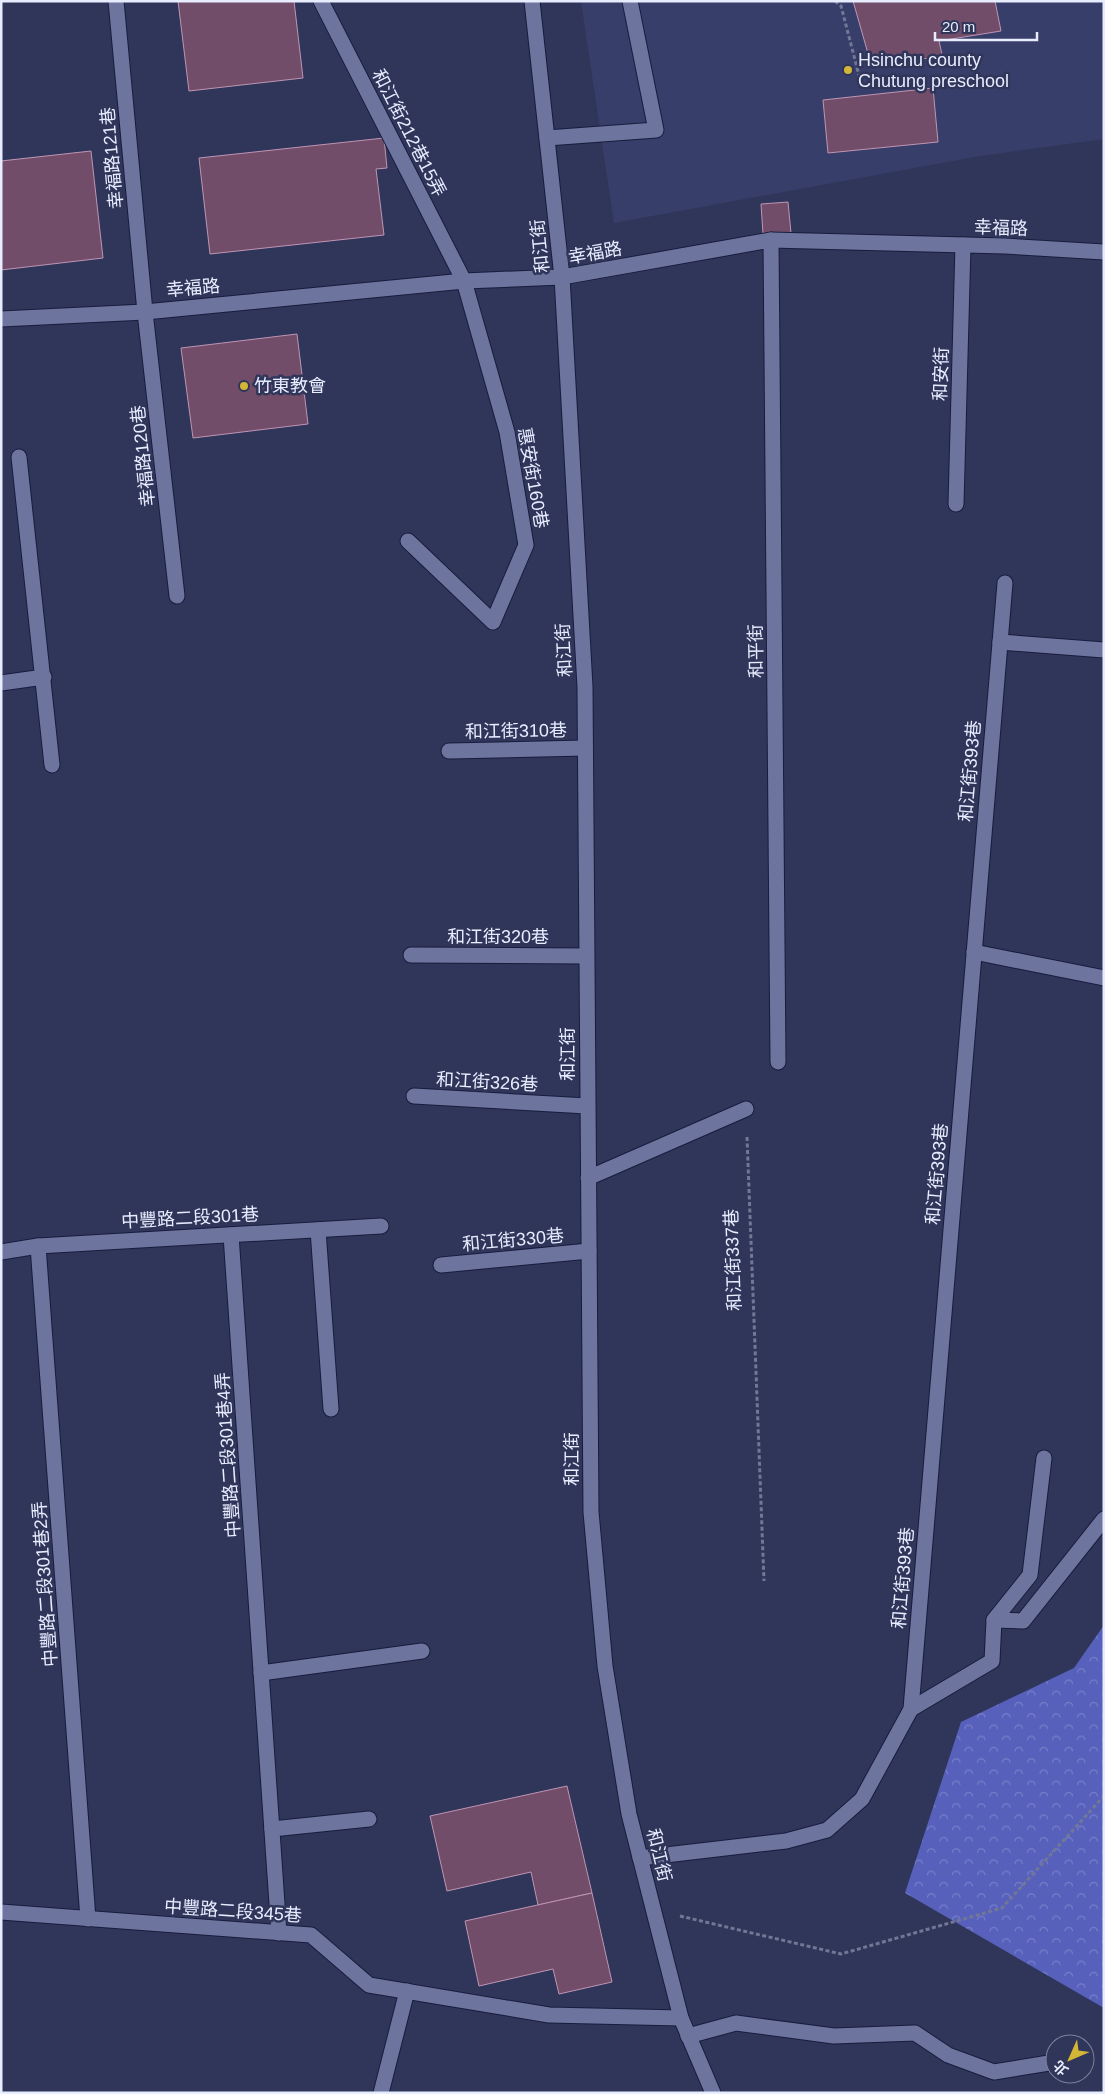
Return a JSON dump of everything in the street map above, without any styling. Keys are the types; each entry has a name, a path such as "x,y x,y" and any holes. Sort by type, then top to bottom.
{"street":[{"name":"幸福路121巷","path":"116,1 145,312"},
{"name":"和江街212巷15弄","path":"321,1 464,282"},
{"name":"和江街","path":"532,1 562,277 585,687 591,1512 605,1666 629,1814 681,2018 713,2093"},
{"path":"547,138 656,130 630,1"},
{"name":"幸福路","path":"1,319 145,312 464,282 562,277 771,240 963,245 1104,252"},
{"name":"和平街","path":"771,240 778,1062"},
{"name":"和安街","path":"956,504 963,245"},
{"name":"惠安街160巷","path":"408,541 493,622 526,545 507,432 464,282"},
{"name":"幸福路120巷","path":"145,312 177,596"},
{"path":"20,457 52,765"},
{"name":"和江街393巷","path":"640,1858 786,1841 827,1830 862,1799 910,1710 1005,583"},
{"path":"1000,642 1104,650"},
{"path":"1,683 44,677"},
{"name":"和江街310巷","path":"449,751 585,748"},
{"path":"974,952 1104,978"},
{"name":"和江街320巷","path":"410,955 586,956"},
{"name":"和江街326巷","path":"414,1096 587,1106"},
{"path":"588,1178 746,1109"},
{"name":"中豐路二段301巷","path":"1,1252 38,1246 381,1226"},
{"path":"318,1230 331,1409"},
{"name":"中豐路二段301巷4弄","path":"232,1235 279,1933"},
{"name":"中豐路二段301巷2弄","path":"38,1246 88,1919"},
{"name":"和江街330巷","path":"441,1266 589,1252"},
{"path":"910,1710 992,1661 994,1620 1030,1575 1044,1458"},
{"path":"994,1620 1023,1621 1104,1519"},
{"path":"261,1673 422,1651"},
{"path":"272,1829 369,1819"},
{"name":"中豐路二段345巷","path":"1,1912 311,1935 369,1985 548,2015 681,2018"},
{"path":"381,2093 406,1991"},
{"path":"688,2036 736,2023 834,2036 915,2033 948,2055 994,2072 1045,2064"}],"path":[{"path":"835,1 841,6 861,83"},
{"name":"和江街337巷","path":"746,1109 764,1581"},
{"path":"653,1909 841,1954 1002,1908 1104,1796"}],"shaded area":[{"name":"Hsinchu county Chutung preschool","path":"581,1 1104,1 1104,139 980,156 614,223"}],"green space":[{"path":"1104,1625 1104,2008 905,1893 961,1722 1074,1668"}],"building":[{"path":"178,1 294,1 303,78 189,91"},
{"path":"853,1 995,1 1001,31 939,41 943,59 869,57"},
{"path":"933,88 938,142 828,153 823,100"},
{"path":"384,138 387,168 376,169 384,235 210,254 199,158"},
{"path":"91,151 103,258 1,270 1,161"},
{"path":"788,202 791,233 763,234 761,204"},
{"name":"竹東教會","path":"297,334 308,424 193,438 181,348"},
{"path":"567,1786 592,1893 538,1905 531,1872 447,1891 430,1816"},
{"path":"592,1893 612,1982 559,1994 553,1969 479,1986 465,1921"}],"place":[{"name":"Hsinchu county Chutung preschool","path":"848,70"},
{"name":"竹東教會","path":"244,386"}]}
